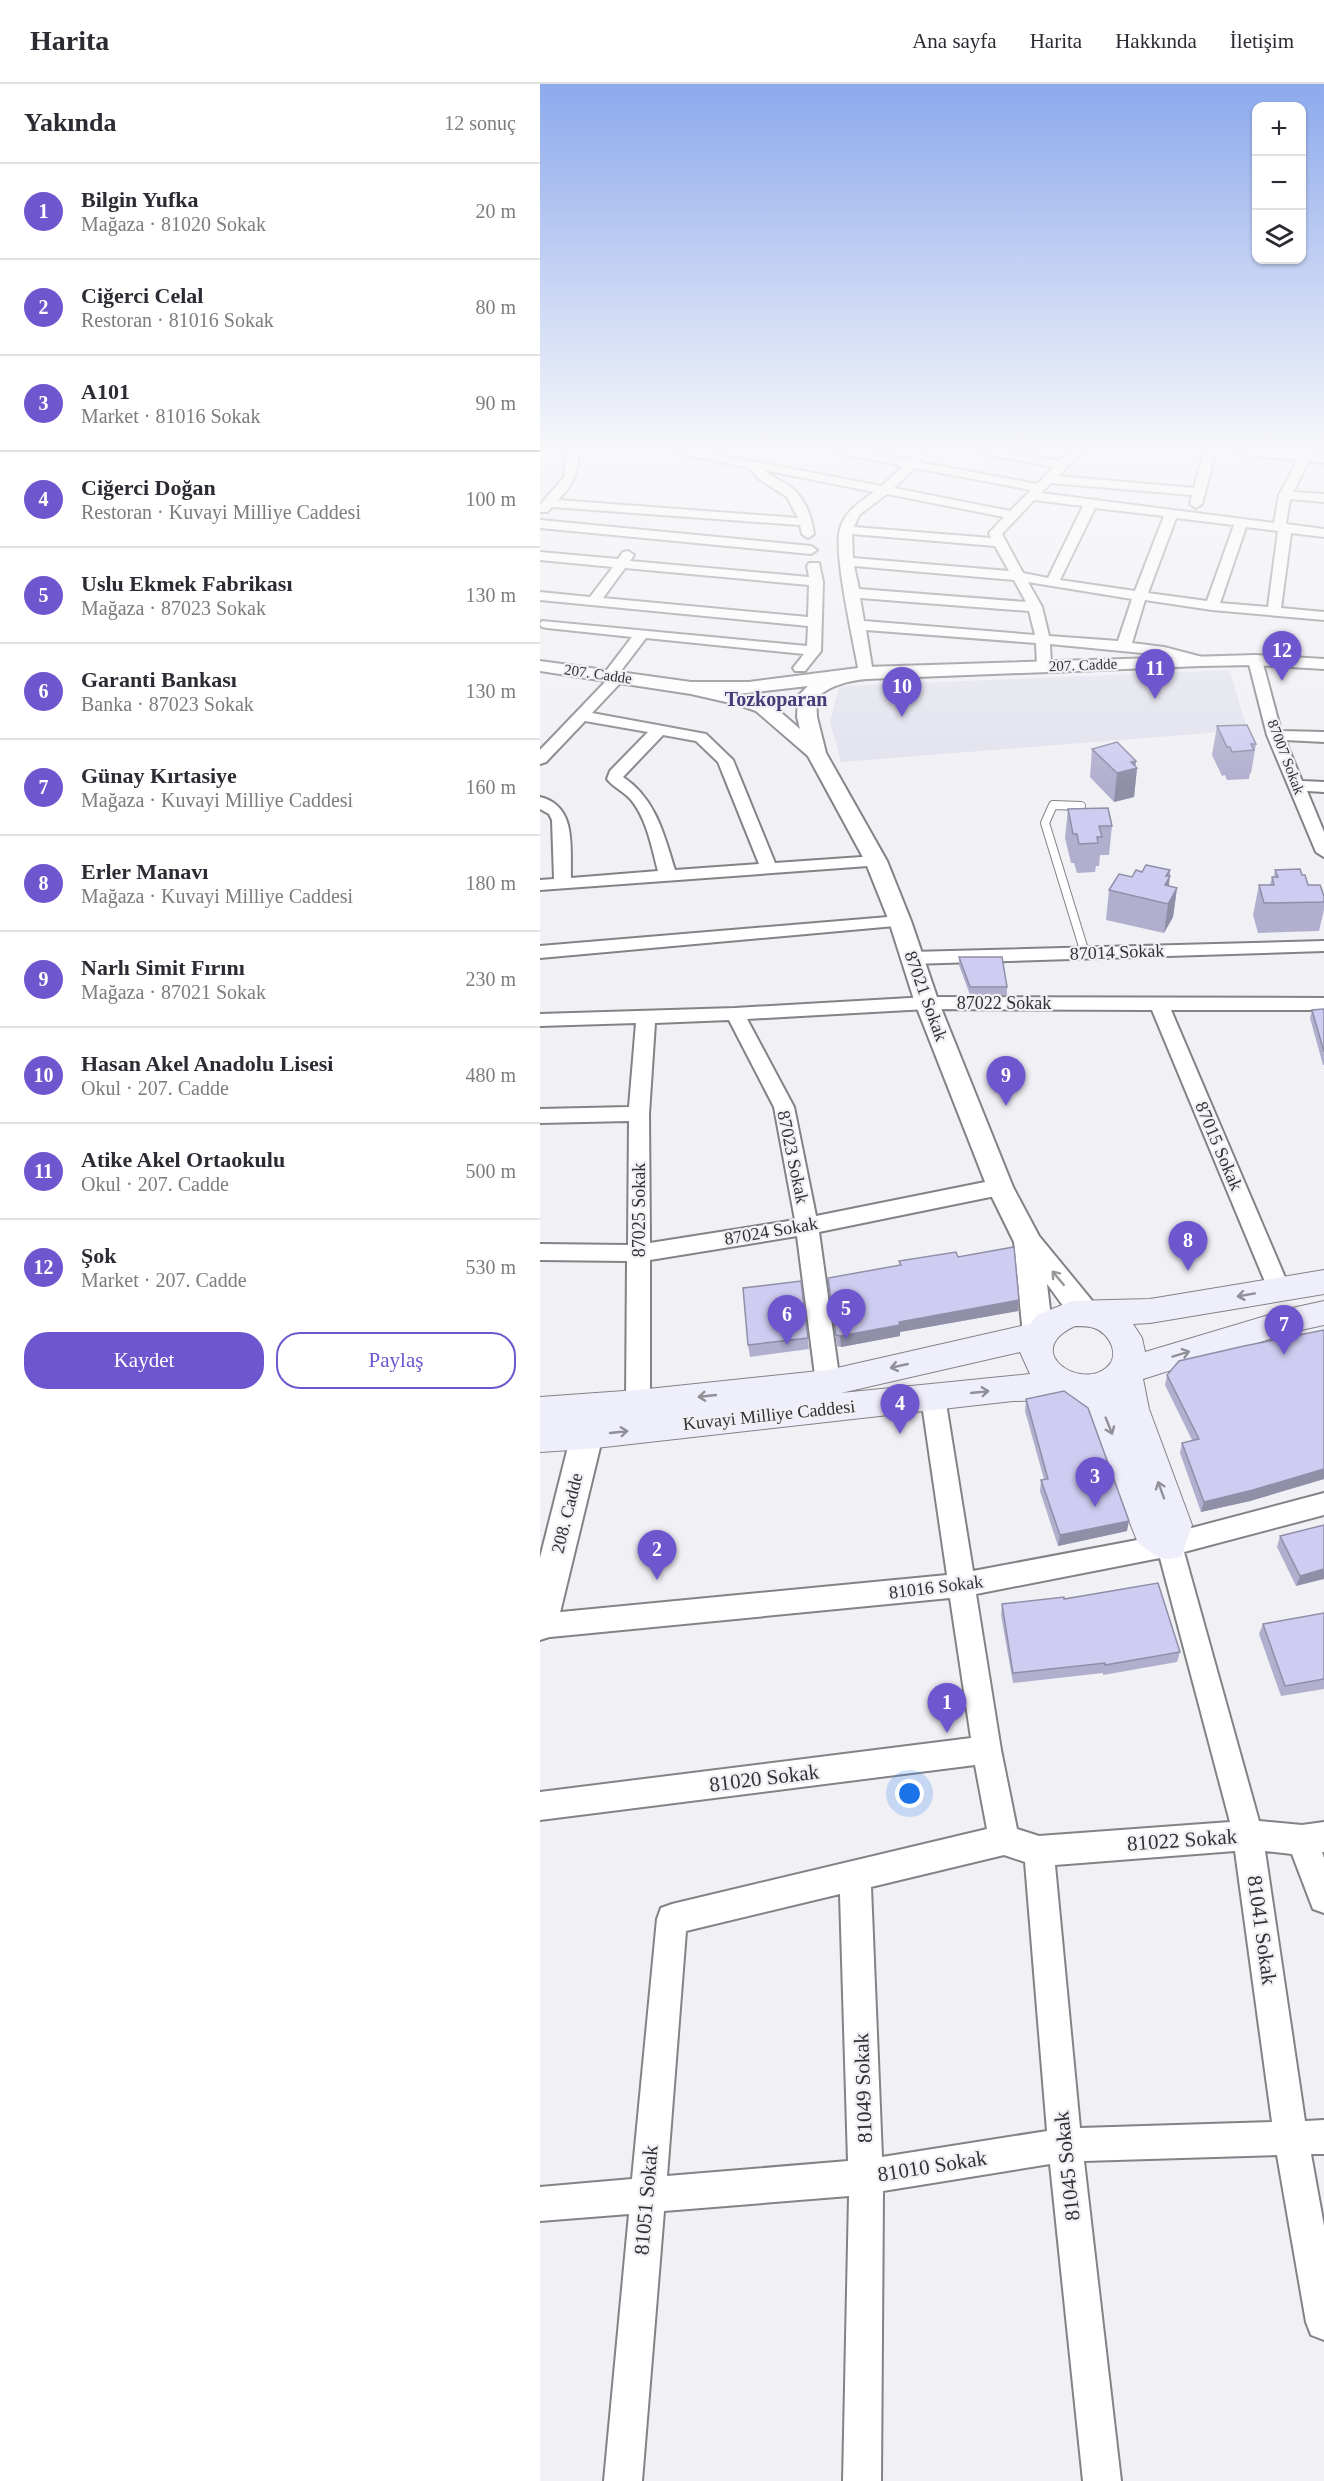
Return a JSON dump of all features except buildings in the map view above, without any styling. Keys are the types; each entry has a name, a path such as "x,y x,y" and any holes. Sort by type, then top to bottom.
{"main road":[{"path":"1088,1314 1109,1321 1125,1335 1130,1353 1125,1371 1132,1409 1174,1525 1169,1545 1151,1532 1102,1409 1069,1386 1055,1380 1040,1365 1035,1346 1038,1335 1046,1325 1058,1317 1072,1313 1150,1311 1324,1282"},
{"path":"1069,1386 1085,1389 1101,1386 1115,1380 1125,1371 1292,1320 1324,1313"},
{"name":"Kuvayi Milliye Caddesi","path":"540,1411 638,1404 828,1383 1038,1335"},
{"name":"Kuvayi Milliye Caddesi","path":"540,1438 586,1436 1012,1388 1069,1386"}],"street":[{"path":"602,563 816,582"},
{"path":"779,684 800,668 814,651 816,582 813,563"},
{"path":"848,563 866,673"},
{"path":"869,563 1017,576 1212,606 1324,616"},
{"path":"1010,563 1035,607 1043,639 1044,667"},
{"path":"1052,583 1062,563"},
{"path":"1125,645 1153,563"},
{"path":"1212,606 1227,563"},
{"path":"1274,612 1279,563"},
{"path":"593,602 621,565"},
{"path":"852,593 1035,607"},
{"path":"540,596 814,622"},
{"path":"544,629 559,612"},
{"path":"858,625 1125,645 1164,651 1202,661"},
{"path":"544,629 642,634 814,651"},
{"path":"540,759 583,716 614,676 642,634"},
{"name":"207. Cadde","path":"540,666 691,688 749,688 866,673 1202,661 1255,660 1324,664"},
{"name":"87007 Sokak","path":"1255,660 1275,735 1322,846"},
{"path":"691,688 763,707 787,709 801,704 819,686 842,676"},
{"path":"779,684 795,686 805,692 807,717 816,753 755,700 755,695 763,688 779,684"},
{"path":"583,716 701,737 725,760 769,869"},
{"path":"660,729 616,774 615,779 624,783 646,805 668,877"},
{"path":"1275,735 1324,737"},
{"name":"87021 Sokak","path":"816,753 876,861 900,921 927,1003 1000,1187 1028,1242 1088,1314"},
{"path":"1296,786 1324,788"},
{"path":"540,802 555,811 560,820 563,884"},
{"path":"540,885 876,861"},
{"path":"540,952 900,921"},
{"name":"87014 Sokak","path":"911,958 1324,946"},
{"name":"87022 Sokak","path":"540,1020 735,1014 927,1003 1324,1004"},
{"name":"87015 Sokak","path":"1159,1004 1279,1289"},
{"name":"87023 Sokak","path":"735,1014 784,1107 807,1226 828,1383"},
{"name":"87025 Sokak","path":"638,1404 639,1114 646,1017"},
{"path":"540,1116 639,1114"},
{"name":"87024 Sokak","path":"540,1252 640,1253 807,1226 1000,1187"},
{"name":"87021 Sokak","path":"1028,1242 1038,1335"},
{"path":"933,1397 987,1750 1004,1840"},
{"name":"208. Cadde","path":"540,1626 545,1586 586,1436"},
{"name":"81016 Sokak","path":"540,1626 963,1585 1169,1545 1324,1504"},
{"name":"81041 Sokak","path":"1169,1545 1248,1835 1291,2140 1324,2322"},
{"name":"81020 Sokak","path":"540,1806 987,1750"},
{"name":"81022 Sokak","path":"1039,1851 1248,1835 1313,1838"},
{"path":"1313,1838 1324,1898"},
{"path":"855,1875 1004,1840 1039,1851"},
{"name":"81045 Sokak","path":"1039,1851 1065,2145 1102,2481"},
{"name":"81051 Sokak","path":"623,2481 646,2194 672,1919 855,1875"},
{"name":"81049 Sokak","path":"855,1875 866,2177 862,2481"},
{"name":"81010 Sokak","path":"540,2204 866,2177 1065,2145 1291,2140 1324,2137"}],"lane":[{"path":"1081,806 1053,805 1045,823 1085,953"}],"shaded area":[{"path":"1230,670 1247,730 841,762 830,722 839,686"}],"place":[{"name":"Şok","path":"1282,681"},
{"name":"Atike Akel Ortaokulu","path":"1155,699"},
{"name":"Hasan Akel Anadolu Lisesi","path":"902,717"},
{"name":"Narlı Simit Fırını","path":"1006,1106"},
{"name":"Erler Manavı","path":"1188,1271"},
{"name":"Uslu Ekmek Fabrikası","path":"846,1339"},
{"name":"Garanti Bankası","path":"787,1345"},
{"name":"Günay Kırtasiye","path":"1284,1355"},
{"name":"Ciğerci Doğan","path":"900,1434"},
{"name":"A101","path":"1095,1507"},
{"name":"Ciğerci Celal","path":"657,1580"},
{"name":"Bilgin Yufka","path":"947,1733"}],"district":[{"name":"Tozkoparan","path":"776,699"}]}
